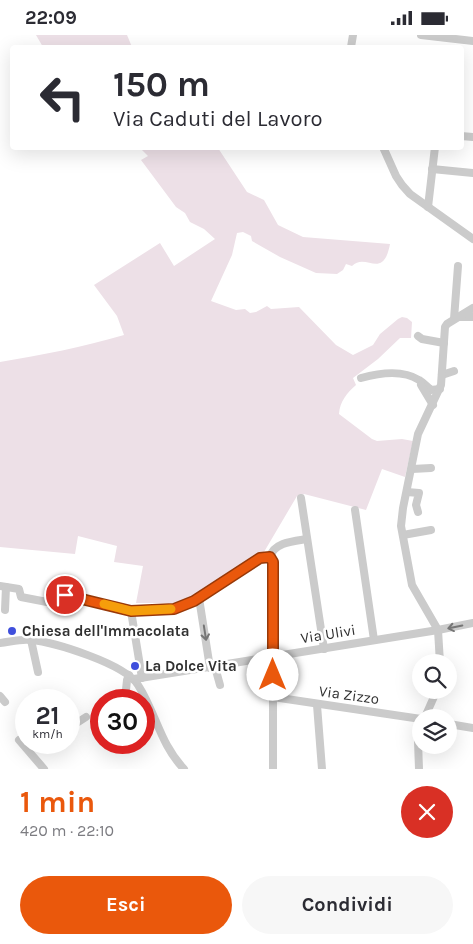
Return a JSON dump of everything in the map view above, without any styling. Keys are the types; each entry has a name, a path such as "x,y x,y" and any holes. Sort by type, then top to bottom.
{"street":[{"path":"421,35 473,41"},
{"path":"384,150 402,185 428,207 473,239"},
{"path":"428,207 435,150"},
{"path":"432,169 473,173"},
{"path":"456,318 458,266"},
{"path":"439,654 438,630 412,585 401,526 418,433 440,389 446,327 473,307"},
{"path":"456,318 473,317"},
{"path":"418,336 422,339 444,343"},
{"path":"442,375 454,371"},
{"path":"361,378 395,373 418,379 432,390 440,389"},
{"path":"418,379 432,405"},
{"path":"412,469 431,468"},
{"path":"407,492 419,493 416,505 418,512"},
{"path":"301,498 324,649"},
{"path":"355,510 374,641"},
{"path":"403,535 432,530"},
{"path":"273,769 273,562 270,557 271,552 287,543 307,539"},
{"path":"4,610 3,586 19,589 21,597 47,602 65,595 131,611 174,609 199,597 260,558 270,557"},
{"path":"199,597 212,667 220,685"},
{"path":"131,611 135,677 166,746 184,769"},
{"name":"Via Ulivi","path":"135,677 212,667 473,623"},
{"path":"0,643 20,639 40,641 87,655 135,677"},
{"path":"31,640 38,672"},
{"path":"126,689 127,680 135,677"},
{"name":"Via Zizzo","path":"273,697 412,718"},
{"path":"318,705 322,769"},
{"path":"80,721 86,717"},
{"path":"457,725 473,728"},
{"path":"31,754 44,769"},
{"path":"418,754 419,769"}],"shaded area":[{"path":"36,35 127,35 131,45 42,45"},
{"path":"142,150 219,150 247,192 264,200 278,225 303,237 390,244 387,255 379,264 363,262 352,266 346,264 343,270 337,274 316,273 280,257 252,241 251,236 243,232 237,233 232,255 211,301 236,310 245,309 250,313 267,306 271,309 299,307 336,345 353,355 373,345 380,334 398,319 402,317 407,318 412,322 411,338 400,338 378,359 353,378 356,385 344,398 339,414 377,441 402,439 413,441 405,477 382,469 366,510 304,494 297,496 264,552 204,591 179,603 136,603 143,566 114,562 117,546 78,536 75,554 0,547 0,362 124,335 117,316 94,285 160,243 174,266 215,239 204,229 190,222 185,213 176,207 141,160 148,156"}],"slow traffic":[{"path":"104,604 131,611 171,609"}],"place":[{"name":"Chiesa dell'Immacolata","path":"12,631"},
{"name":"La Dolce Vita","path":"135,666"}],"route":[{"path":"65,595 131,611 174,609 194,601 260,558 270,557 273,562 273,675"}]}
